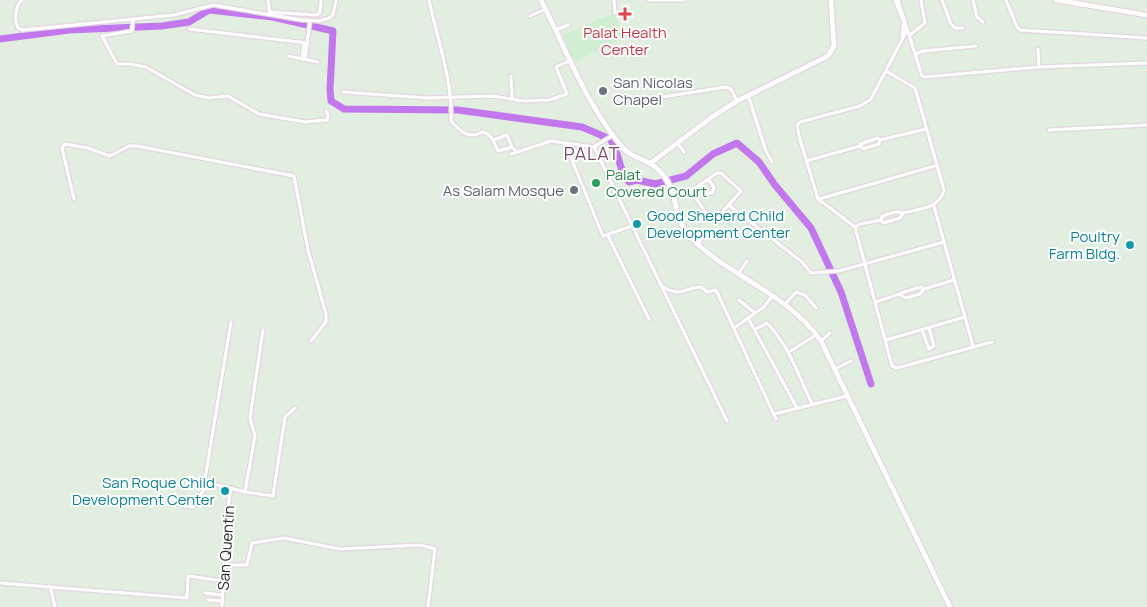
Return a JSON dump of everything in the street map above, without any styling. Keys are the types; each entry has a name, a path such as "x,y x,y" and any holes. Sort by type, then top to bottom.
{"street":[{"path":"22,0 18,5 16,23 18,28 23,30 174,15 212,5 310,22 329,18 335,11 336,0"},
{"path":"268,0 270,14"},
{"path":"270,14 317,16 320,12 321,0"},
{"path":"429,0 450,98 451,121 460,130 476,136 482,132 493,140 498,151 512,147"},
{"path":"541,0 612,136 626,151 652,162 667,180 684,229 697,244 738,273 786,303 810,325 821,340 846,396 950,607"},
{"path":"614,0 615,13"},
{"path":"649,0 684,0"},
{"path":"652,162 712,117 737,101 828,56 832,52 834,37 831,0"},
{"path":"897,0 904,25 903,38 871,99 860,106 800,122 797,128 806,161 818,199 855,227 892,366 897,368 992,342"},
{"path":"897,0 922,76 925,77 1039,67 1147,63"},
{"path":"910,35 926,23 921,0"},
{"path":"942,0 951,24 955,28 963,28"},
{"path":"973,0 977,18 983,22"},
{"path":"1006,0 1020,30 1147,38"},
{"path":"1060,0 1147,15"},
{"path":"530,16 546,9"},
{"path":"133,20 131,31 102,36 117,64 146,67 195,95 208,98 228,96 261,114 312,122 327,120 328,115 326,111"},
{"path":"304,59 310,22"},
{"path":"556,30 568,25"},
{"path":"189,28 306,43"},
{"path":"915,54 923,51 976,46"},
{"path":"1038,49 1039,67"},
{"path":"288,56 318,62"},
{"path":"343,92 392,97 450,98 487,96 536,102 565,96 567,93 556,67 571,60"},
{"path":"855,227 880,220 883,222 900,218 903,214 934,206 944,190 935,166 914,85 886,72"},
{"path":"511,76 512,99"},
{"path":"636,101 729,87 737,101"},
{"path":"748,95 766,151 772,162"},
{"path":"1049,130 1147,124"},
{"path":"806,161 860,146 860,143 869,140 878,138 880,140 926,129"},
{"path":"493,140 507,135 512,147 517,152"},
{"path":"511,154 549,141 594,147 612,136"},
{"path":"860,146 863,149 879,144 880,140"},
{"path":"565,143 603,236 608,236 632,226"},
{"path":"74,199 62,148 65,144 88,148 110,156 128,146 137,146 294,176 308,250 326,314 326,322 311,341"},
{"path":"678,144 684,152"},
{"path":"594,147 601,165 727,421"},
{"path":"818,199 935,166"},
{"path":"721,173 739,189 740,193 719,218 709,216 691,191 708,179 721,173"},
{"path":"700,184 707,193 712,193 714,187 708,179"},
{"path":"730,206 802,262 811,273 833,272 865,265 944,242"},
{"path":"934,206 974,346"},
{"path":"880,220 882,216 888,214 898,212 903,214"},
{"path":"697,244 707,232"},
{"path":"608,236 649,319"},
{"path":"738,273 747,261"},
{"path":"875,302 900,295 903,292 921,287 924,289 954,280"},
{"path":"662,286 678,292 684,292 694,287 701,287 707,292 715,289 776,419"},
{"path":"900,295 906,298 920,294 924,289"},
{"path":"786,303 796,292 805,295 816,308"},
{"path":"734,328 773,295"},
{"path":"739,300 755,312"},
{"path":"886,340 965,316"},
{"path":"748,318 756,329 797,408"},
{"path":"172,499 184,506 193,507 203,491 231,322"},
{"path":"756,329 767,323 789,352 812,404"},
{"path":"922,330 929,349 934,346 929,328"},
{"path":"245,492 255,436 250,418 264,330"},
{"path":"821,340 830,333"},
{"path":"789,352 817,335"},
{"path":"835,369 852,362"},
{"path":"774,414 846,396"},
{"path":"214,484 245,492 272,496 274,494 285,418 295,408"},
{"name":"San Quentin","path":"222,607 227,512 231,488"},
{"path":"224,565 247,565 252,543 284,538 340,549 420,545 435,549 428,607"},
{"path":"0,583 187,598 188,576 223,581"},
{"path":"50,586 56,607"},
{"path":"205,593 222,594"},
{"path":"208,600 222,601"}],"shaded area":[{"path":"614,13 625,37 574,62 562,35"}],"waterway":[{"path":"0,39 69,30 162,26 189,22 209,10 273,17 333,31 331,101 344,109 458,110 582,127 610,139 616,150 625,177 629,182 637,180 655,184 686,176 713,154 737,143 759,162 775,185 811,228 841,292 871,384"}],"place":[{"name":"Palat Health Center","path":"625,14"},
{"name":"San Nicolas Chapel","path":"603,91"},
{"name":"Palat Covered Court","path":"596,183"},
{"name":"As Salam Mosque","path":"574,190"},
{"name":"Good Sheperd Child Development Center","path":"637,224"},
{"name":"Poultry Farm Bldg.","path":"1130,245"},
{"name":"San Roque Child Development Center","path":"225,491"}],"district":[{"name":"PALAT","path":"592,153"}]}
